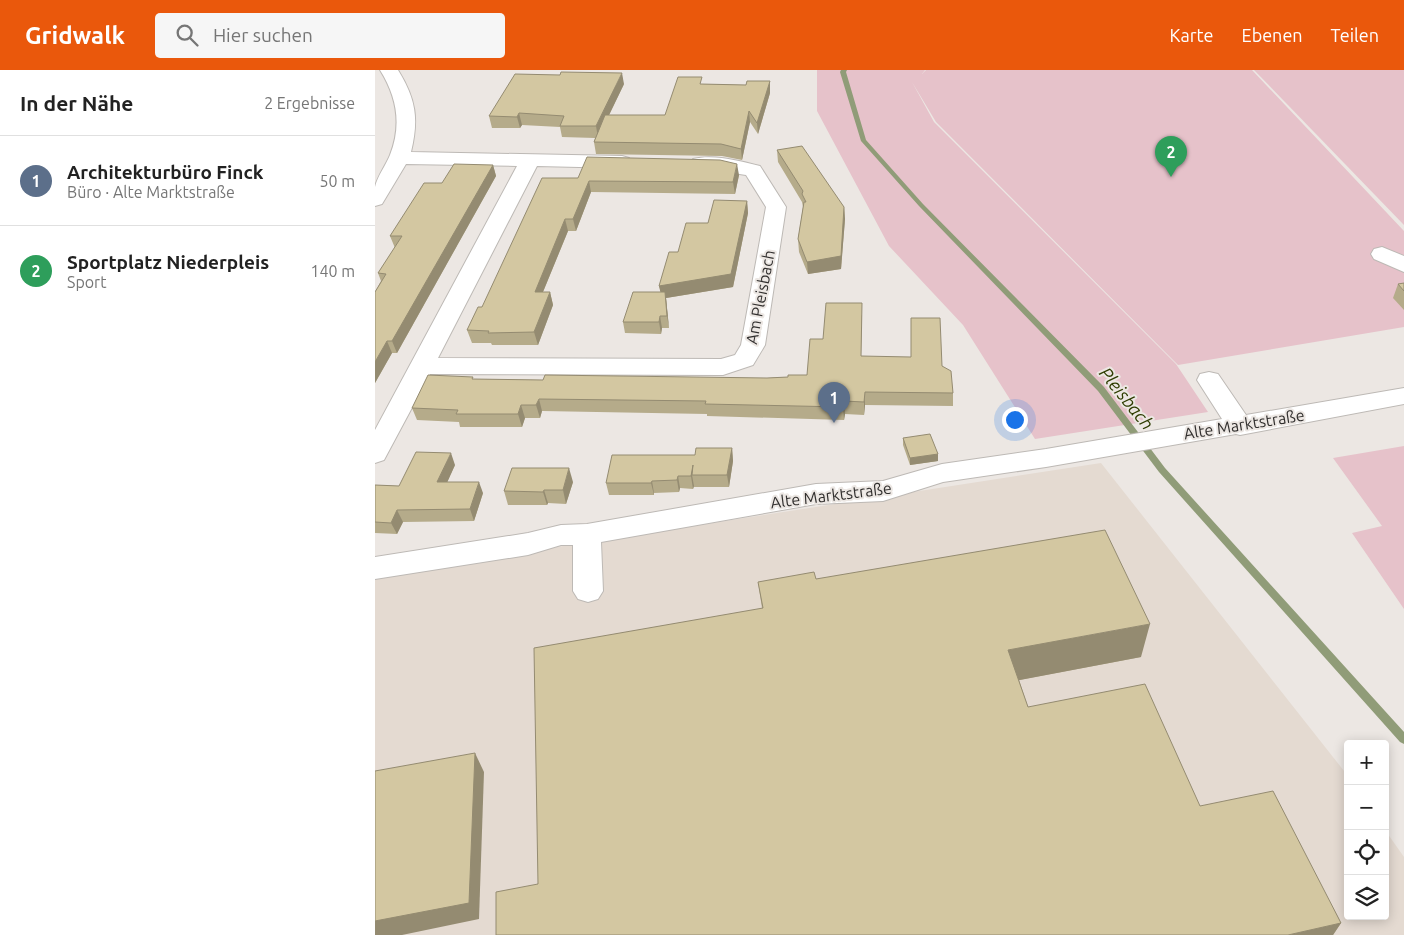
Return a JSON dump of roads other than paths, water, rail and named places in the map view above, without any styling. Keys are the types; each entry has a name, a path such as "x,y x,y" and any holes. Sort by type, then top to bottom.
{"street":[{"path":"375,200 399,158 407,128 407,106 389,70"},
{"path":"399,158 641,162"},
{"path":"375,454 530,161"},
{"name":"Am Pleisbach","path":"422,366 723,367 744,360 753,345 776,207 753,170 722,164 681,163"},
{"path":"1382,254 1404,264"},
{"path":"1209,380 1240,426"},
{"name":"Alte Marktstraße","path":"375,568 527,544 561,535 587,534 816,494 883,491 942,473 1240,426 1404,396"},
{"path":"587,534 588,591"}],"waterway":[{"name":"Pleisbach","path":"844,70 863,140 921,205 1101,389 1162,470 1404,739"}],"place":[{"name":"Sportplatz Niederpleis","path":"1171,177"},
{"name":"Architekturbüro Finck","path":"834,423"}]}
